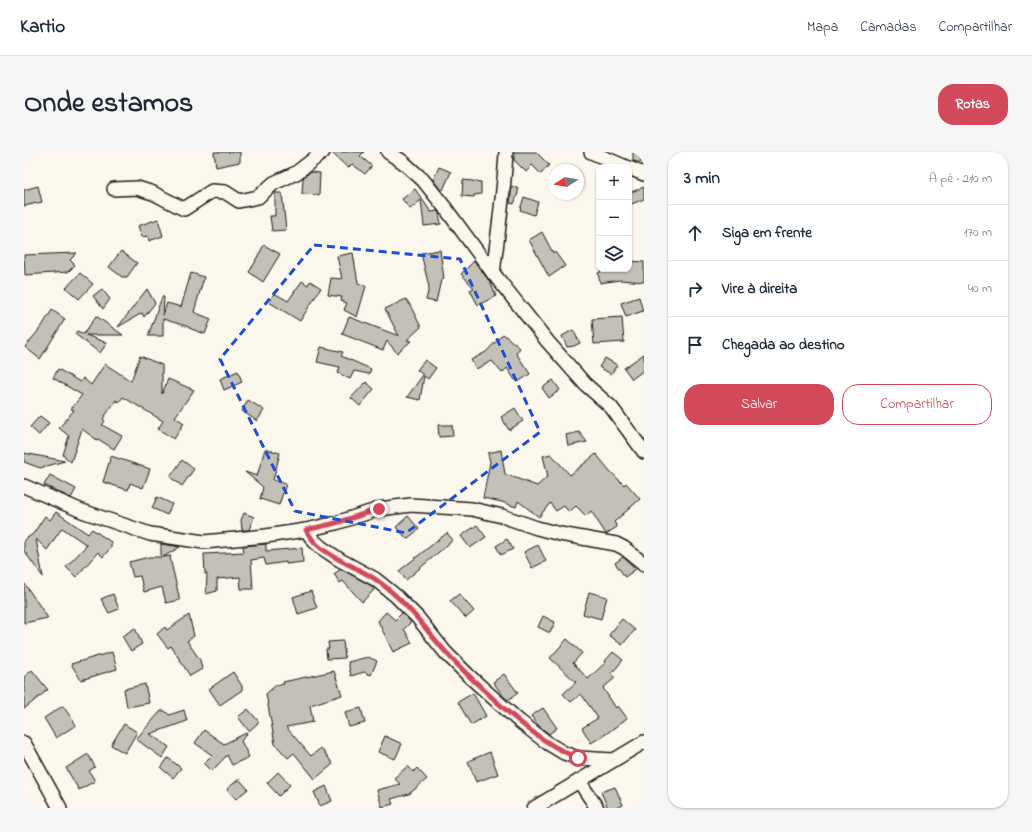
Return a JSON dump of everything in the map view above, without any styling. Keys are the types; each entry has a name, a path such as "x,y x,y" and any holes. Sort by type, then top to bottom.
{"street":[{"path":"114,189 137,188 152,193 184,209 212,191 225,192 239,201 258,197 274,184 296,173 323,152"},
{"path":"388,152 403,162 422,180 553,348 586,384 611,407 644,452"},
{"path":"493,273 502,206 506,152"},
{"path":"591,152 619,164"},
{"path":"632,169 644,174"},
{"path":"24,486 82,511 116,523 150,534 180,539 204,542 266,536 306,530 336,523 379,509 411,505 472,509 502,516 560,534 616,544 624,548 644,564"},
{"path":"306,530 314,541 322,548 340,560 375,579 396,596 418,618 450,656 508,712 531,730 564,753 578,758 613,760"},
{"path":"534,808 644,742"},
{"path":"24,743 60,808"},
{"path":"579,781 597,808"}],"highlighted area":[{"path":"314,245 460,259 540,432 406,533 295,511 220,359"}],"building":[{"path":"214,152 240,152 240,162 216,167"},
{"path":"331,152 364,152 360,156 372,166 365,174 352,164 348,168"},
{"path":"514,152 536,152 548,164 548,166 541,174 532,165 526,172 514,160"},
{"path":"633,152 644,152 644,162 633,161"},
{"path":"439,167 451,172 443,190 440,189 433,180"},
{"path":"310,172 320,173 319,195 302,194 303,178"},
{"path":"463,180 481,182 481,194 474,195 474,197 462,196"},
{"path":"38,186 42,202 24,206 24,190"},
{"path":"512,186 518,188 518,193 514,204 510,203"},
{"path":"644,187 644,199 632,204 632,192"},
{"path":"415,189 431,212 437,211 439,213 441,224 424,226 421,200 410,209 402,199"},
{"path":"275,193 282,193 286,230 272,231 270,216 275,216"},
{"path":"524,197 538,202 534,215 520,210"},
{"path":"158,219 163,236 149,241 148,236 142,237 138,226"},
{"path":"542,232 553,253 555,252 565,266 549,277 529,240"},
{"path":"264,245 280,254 263,282 249,272"},
{"path":"440,250 444,279 441,280 436,302 426,300 429,287 421,253"},
{"path":"121,251 137,263 127,277 122,277 109,267"},
{"path":"77,253 70,260 75,265 68,272 25,275 24,255"},
{"path":"353,253 358,283 366,286 357,317 344,310 347,303 341,301 342,297 328,295 331,278 342,279 337,256"},
{"path":"474,261 490,282 496,296 478,305 470,290 474,288 461,274"},
{"path":"632,261 644,262 644,282 620,280 600,283 598,273 632,272"},
{"path":"80,273 93,284 79,299 66,288"},
{"path":"191,273 204,277 194,312 211,319 205,334 189,327 163,319 163,336 148,336 162,297 164,297 163,315 167,303 181,307"},
{"path":"302,281 308,285 310,281 321,288 300,321 269,302 274,293 288,301"},
{"path":"102,289 110,299 103,309 93,296"},
{"path":"147,289 155,303 144,317 142,313 118,327"},
{"path":"639,297 643,311 626,317 621,303"},
{"path":"406,299 421,327 407,340 411,341 397,353 387,341 383,350 342,334 349,317 399,336 385,309"},
{"path":"52,310 65,319 40,359 25,347 42,326"},
{"path":"96,316 123,335 86,335 107,343 100,353 75,334 77,331 84,334"},
{"path":"622,317 624,342 594,344 592,319"},
{"path":"573,330 580,343 567,347 562,336"},
{"path":"503,334 520,348 516,353 530,374 518,382 507,368 502,373 492,361 476,369 471,360 486,352"},
{"path":"321,347 343,352 341,356 371,369 369,374 354,371 350,379 338,373 340,367 317,362"},
{"path":"644,354 644,370 632,379 624,368"},
{"path":"140,356 162,365 162,394 168,379 194,390 175,417 184,423 174,439 158,429 163,421 123,397 119,402 116,400 103,419 105,421 102,425 122,436 114,449 98,439 97,440 82,429 71,462 63,455 69,436 59,428 74,410 71,409 82,395 53,378 58,369 80,382 83,378 91,385 105,364 131,381"},
{"path":"605,358 617,365 611,374 599,367"},
{"path":"425,360 436,368 428,379 424,376 420,400 407,397 423,375 417,370"},
{"path":"238,371 242,382 224,390 220,379"},
{"path":"553,380 560,390 549,398 542,388"},
{"path":"366,382 374,389 360,406 351,398"},
{"path":"248,400 264,410 257,421 242,411"},
{"path":"515,408 523,421 509,430 501,417"},
{"path":"40,416 49,423 39,435 30,427"},
{"path":"438,425 452,425 453,436 439,437"},
{"path":"579,432 587,442 568,446 566,435"},
{"path":"265,449 280,453 273,480 286,484 279,505 260,499 263,487 245,472 257,476"},
{"path":"501,450 505,474 537,486 548,476 543,456 551,454 570,475 596,454 610,471 624,485 626,483 640,499 614,522 617,527 606,534 591,511 586,516 576,506 569,512 564,506 556,511 550,503 539,517 518,501 516,507 483,498 490,462 488,453"},
{"path":"24,453 65,461 40,468 24,462"},
{"path":"111,456 150,469 143,488 130,483 128,490 103,482"},
{"path":"182,460 194,469 182,486 170,477"},
{"path":"50,475 76,489 71,498 44,485"},
{"path":"157,497 172,504 167,515 152,508"},
{"path":"56,512 88,534 92,529 111,542 111,547 103,557 98,552 76,577 66,567 87,545 62,528 47,550 36,539 43,577 24,551 24,540 33,534 45,516 50,520"},
{"path":"244,513 254,517 249,530 242,530 241,520"},
{"path":"408,516 419,529 407,539 396,527"},
{"path":"477,525 486,537 470,548 461,536"},
{"path":"447,533 453,540 406,580 399,571"},
{"path":"507,539 513,549 501,555 496,546"},
{"path":"161,544 180,547 163,557 171,556 170,558 180,600 166,603 162,587 144,592 140,576 133,577 129,562 149,557 161,557"},
{"path":"266,544 266,551 302,548 303,562 286,564 286,562 266,565 264,558 251,560 253,589 241,589 240,577 217,579 217,591 206,594 207,574 205,574 204,554 244,552 243,546"},
{"path":"538,545 546,561 532,568 524,552"},
{"path":"623,557 636,569 625,577 615,563"},
{"path":"341,569 370,585 374,590 362,602 343,581 340,583 334,574"},
{"path":"24,583 48,618 24,623"},
{"path":"311,591 317,608 298,614 293,597"},
{"path":"589,592 607,597 601,619 583,614"},
{"path":"113,594 119,609 109,613 101,599"},
{"path":"459,594 474,611 466,618 450,601"},
{"path":"386,612 395,620 402,613 411,622 404,629 412,643 393,652 378,621"},
{"path":"189,615 194,636 187,641 200,660 202,669 190,676 171,646 168,648 157,634 165,627 167,630"},
{"path":"543,616 555,622 550,633 538,627"},
{"path":"622,619 635,630 622,645 609,635"},
{"path":"135,628 142,644 131,651 122,636"},
{"path":"567,639 582,653 573,663 588,679 606,662 605,661 613,652 623,660 611,674 615,678 603,688 616,708 618,706 627,718 591,743 582,728 598,718 581,694 571,702 563,694 576,682 550,658"},
{"path":"343,641 345,658 327,659 326,649 329,649 328,642"},
{"path":"112,652 117,669 81,680 71,664"},
{"path":"368,657 377,661 371,675 364,672 351,676 348,662"},
{"path":"32,670 48,690 44,691 45,692 24,709 24,677"},
{"path":"334,671 342,695 310,705 313,722 286,727 311,756 321,748 333,764 315,779 294,753 288,758 275,744 266,694 276,685 284,684 283,682"},
{"path":"233,672 242,686 242,690 220,705 209,689"},
{"path":"504,674 518,693 508,700 493,682"},
{"path":"145,684 149,703 127,707 124,689"},
{"path":"473,693 486,716 471,725 458,702"},
{"path":"63,706 76,725 56,738 44,718"},
{"path":"361,708 365,723 349,727 345,712"},
{"path":"543,708 557,728 549,734 538,725 531,716"},
{"path":"248,709 259,722 249,731 238,717"},
{"path":"184,710 187,721 150,734 169,747 162,758 136,739 161,711 165,711 169,715"},
{"path":"124,724 137,732 125,753 111,745"},
{"path":"204,730 224,744 246,733 247,734 241,741 249,757 232,765 227,755 212,771 204,763 212,755 195,743"},
{"path":"385,736 402,744 395,759 378,752"},
{"path":"490,752 498,774 476,782 468,761"},
{"path":"88,754 95,767 89,771 95,781 79,790 66,768"},
{"path":"168,758 181,768 173,778 161,768"},
{"path":"408,766 413,772 417,768 427,779 409,794 391,799 393,804 382,807 377,790 400,784 394,778"},
{"path":"278,772 290,785 279,796 267,783"},
{"path":"239,779 248,789 236,799 227,789"},
{"path":"326,786 332,801 320,806 314,792"},
{"path":"615,787 623,805 617,808 608,808 601,792"}],"route":[{"path":"379,509 336,523 306,530 314,541 322,548 340,560 375,579 396,596 418,618 445,652 519,721 549,744 564,753 578,758"}]}
